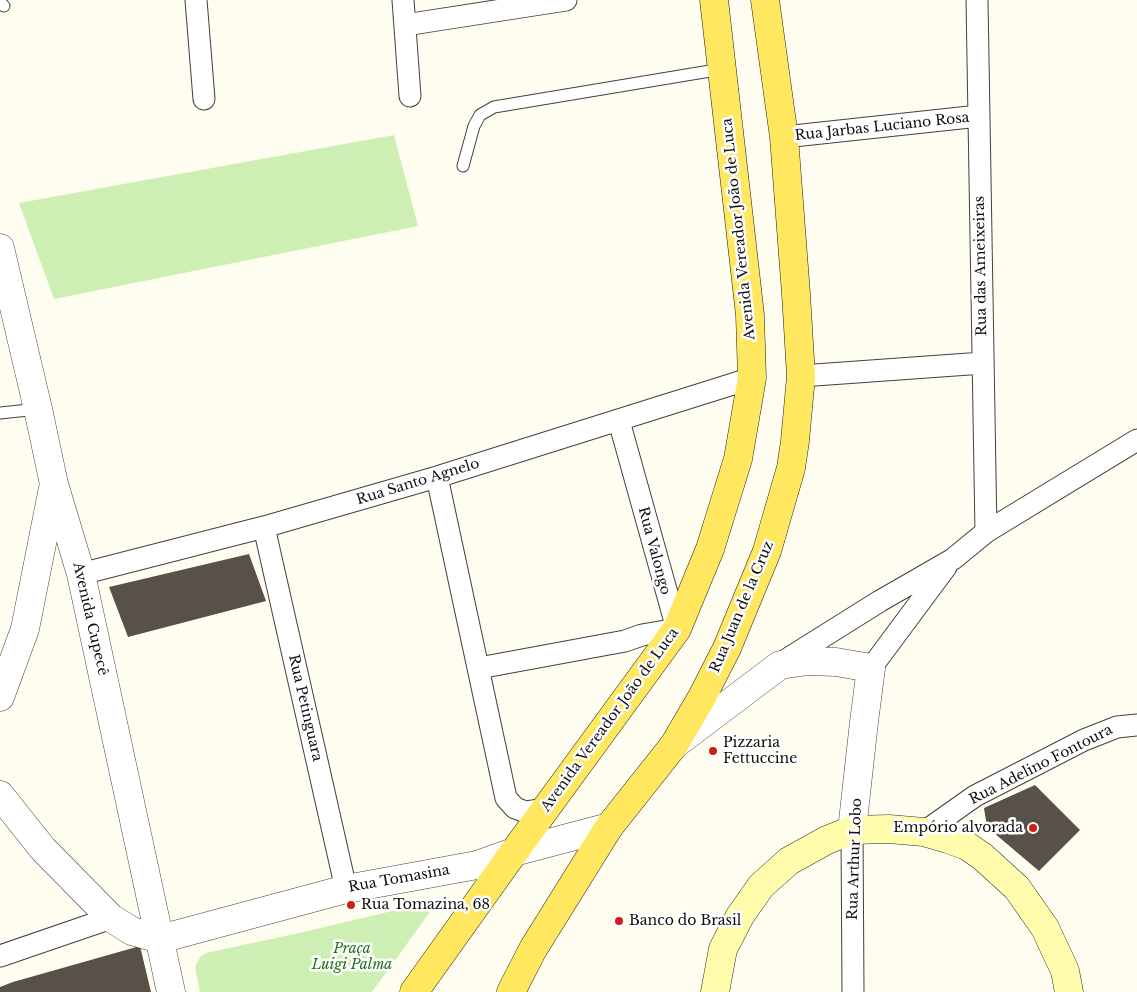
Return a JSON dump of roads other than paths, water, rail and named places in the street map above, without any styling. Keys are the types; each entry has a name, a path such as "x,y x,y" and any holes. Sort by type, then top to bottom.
{"main road":[{"name":"Avenida Vereador João de Luca","path":"414,992 670,639 710,549 738,459 752,378 750,315 714,0"},
{"path":"765,0 784,137 801,376"},
{"name":"Rua Juan de la Cruz","path":"510,992 533,949 609,827 674,745 714,675 727,648 767,551 791,468 801,376"},
{"path":"715,992 723,949 740,916 761,886 789,861 828,840 852,830 888,829 924,832 948,839 967,846 983,857 1017,888 1045,928 1065,970 1069,992"}],"street":[{"path":"196,0 204,99"},
{"path":"403,0 410,96"},
{"path":"405,25 566,0"},
{"name":"Rua das Ameixeiras","path":"977,0 986,532"},
{"name":"Rua Jarbas Luciano Rosa","path":"784,137 980,116"},
{"name":"Avenida Cupecê","path":"0,248 54,484 81,574 171,992"},
{"path":"801,376 982,362"},
{"name":"Rua Santo Agnelo","path":"81,574 264,527 437,477 752,378"},
{"name":"Rua Valongo","path":"618,421 670,639"},
{"path":"674,745 789,658 880,601 953,559 986,532 1137,440"},
{"path":"437,477 506,798 515,808 526,812 546,809"},
{"path":"0,697 25,629 54,484"},
{"name":"Rua Petinguara","path":"264,527 346,889"},
{"path":"780,665 808,661 836,662 871,668 953,559"},
{"path":"479,668 625,641 642,635 670,639"},
{"name":"Rua Arthur Lobo","path":"853,992 852,830 871,668"},
{"path":"714,675 723,684 732,689 748,690"},
{"name":"Rua Adelino Fontoura","path":"924,832 975,796 1075,745 1118,727 1137,725"},
{"path":"0,795 43,849 111,918 132,931 160,939"},
{"name":"Rua Tomasina","path":"160,939 346,889 477,865 514,852 609,827"},
{"path":"0,956 111,918"}],"lane":[{"path":"463,166 474,126 480,114 494,107 722,69"},
{"path":"0,413 38,408"}],"place":[{"name":"Pizzaria Fettuccine","path":"713,751"},
{"name":"Empório alvorada","path":"1033,828"},
{"name":"Rua Tomazina, 68","path":"351,905"},
{"name":"Banco do Brasil","path":"619,921"}],"park label":[{"name":"Praça Luigi Palma","path":"352,958"}]}
